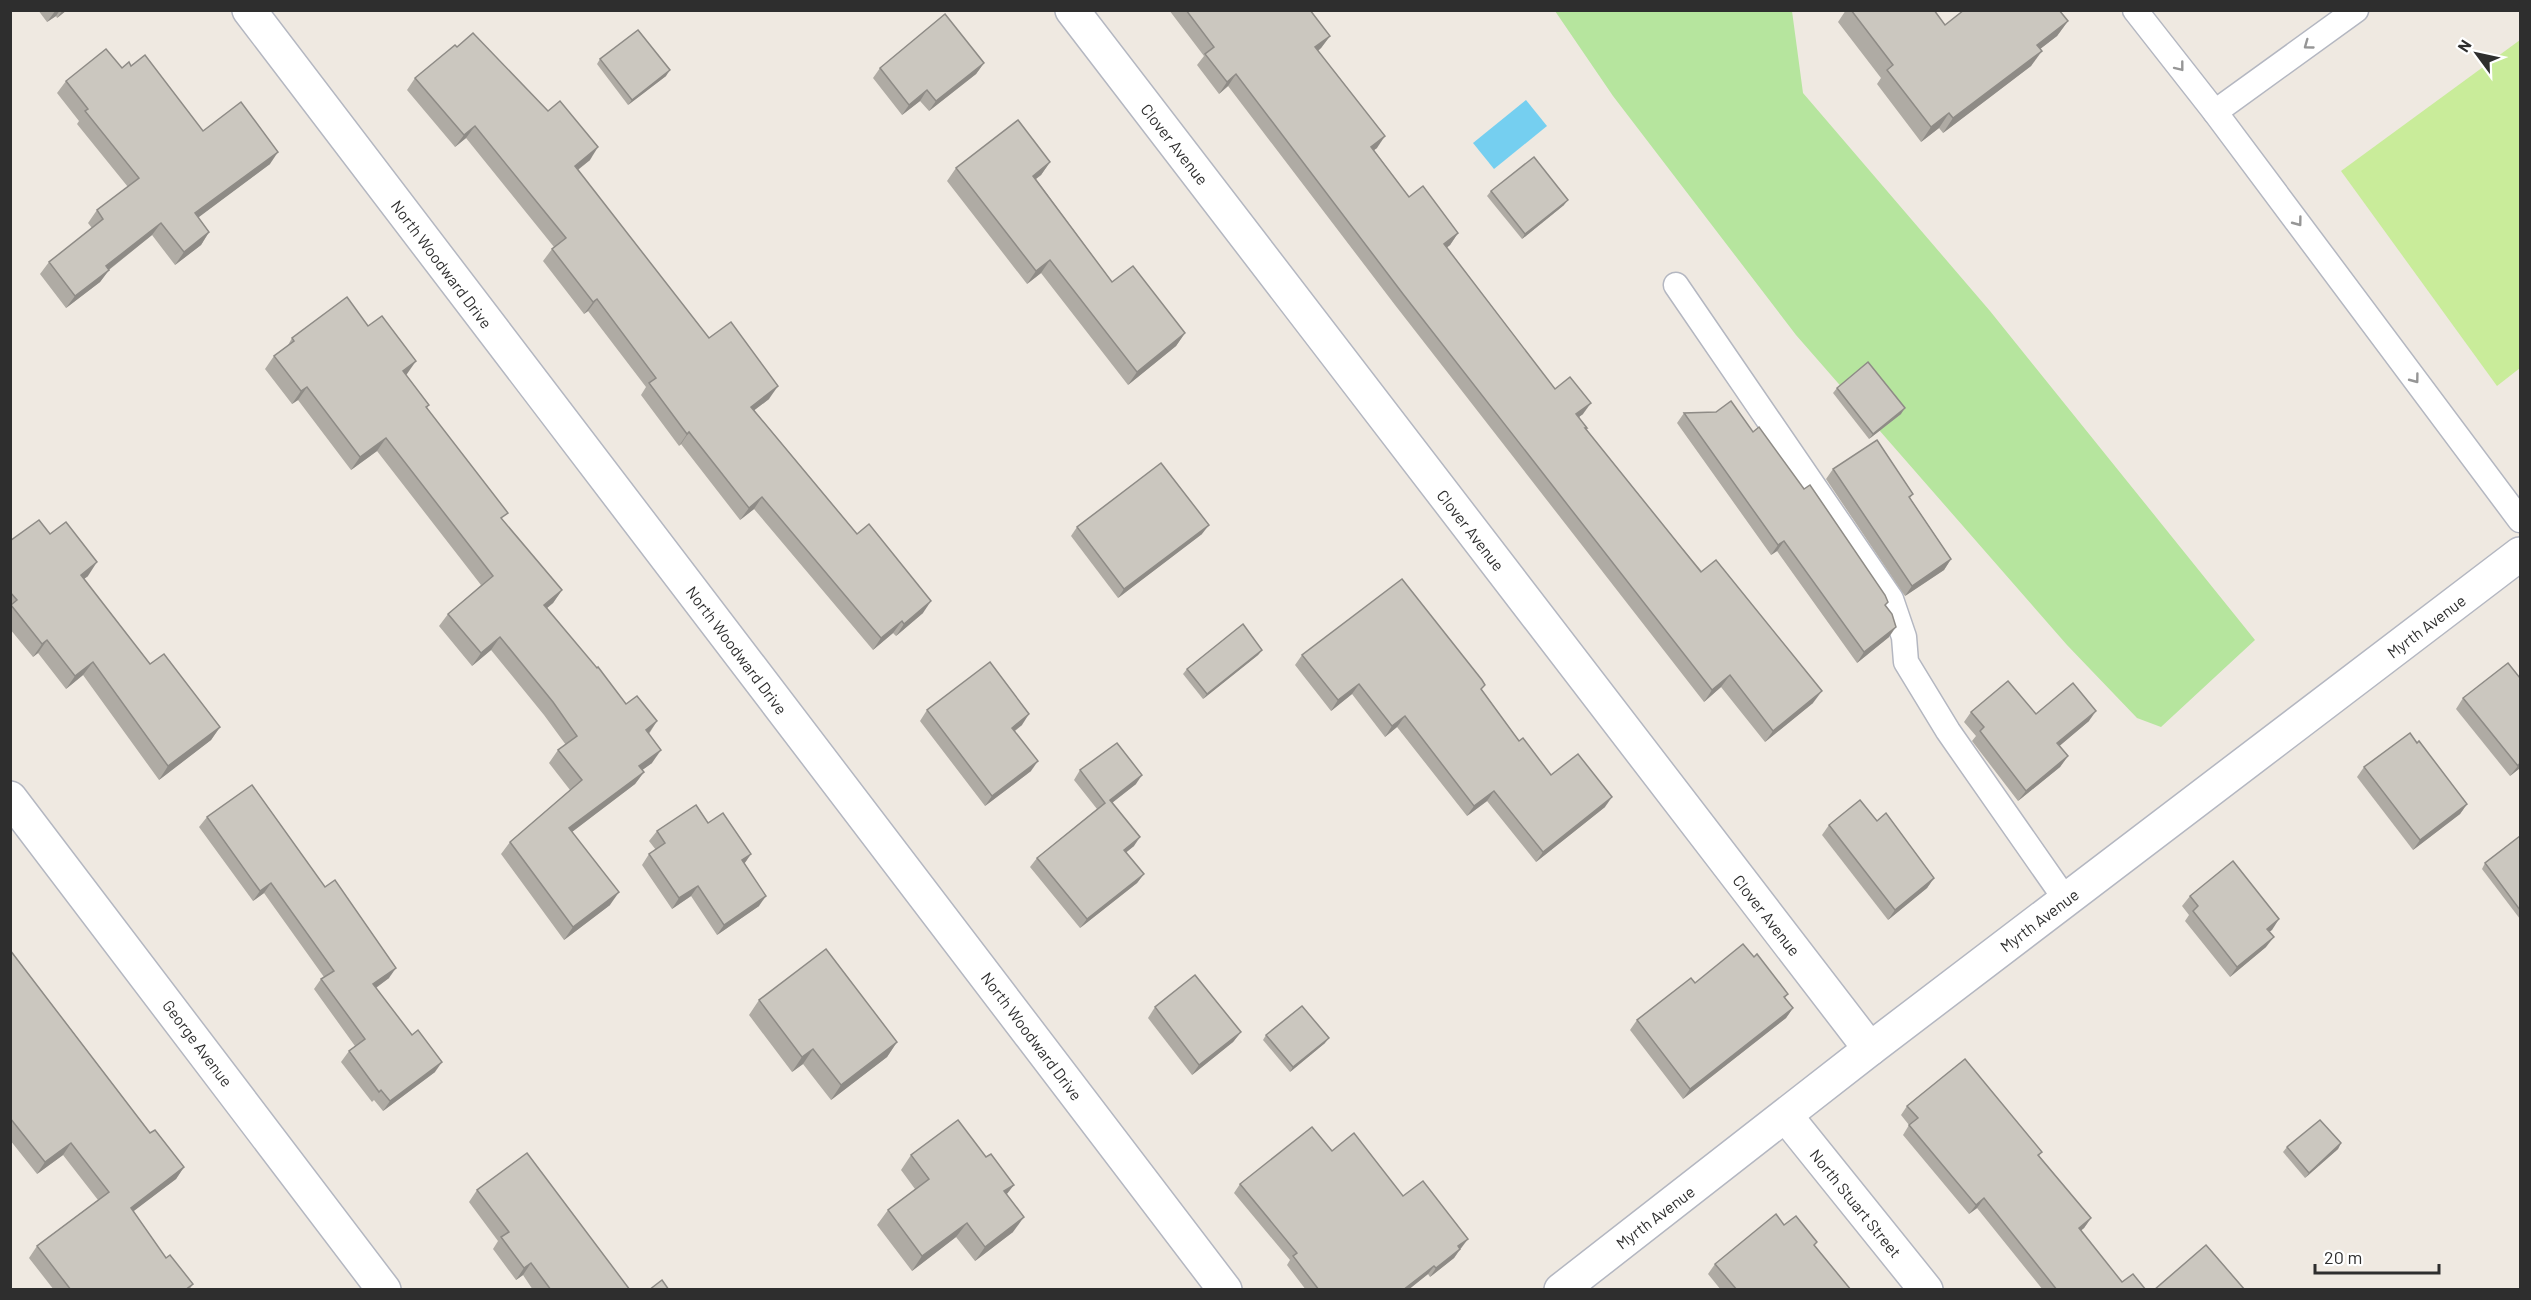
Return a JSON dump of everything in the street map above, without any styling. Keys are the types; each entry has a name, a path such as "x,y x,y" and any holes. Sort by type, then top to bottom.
{"street":[{"name":"North Woodward Drive","path":"249,10 1225,1290"},
{"name":"Clover Avenue","path":"1072,10 1870,1049"},
{"name":"Myrth Avenue","path":"1561,1290 1870,1049 2520,555"},
{"name":"George Avenue","path":"10,798 384,1290"},
{"name":"North Stuart Street","path":"1786,1116 1926,1290"}],"lane":[{"path":"2215,112 2356,10"},
{"path":"2139,16 2215,112 2520,520"},
{"path":"1676,285 1892,599 1904,637 1906,662 1948,731 2066,900"}],"green space":[{"path":"1555,11 1792,11 1803,93 1990,311 2255,640 2161,727 2137,718 2067,645 1796,335 1613,96"},
{"path":"2520,40 2520,368 2497,386 2341,171"}],"water":[{"path":"1526,100 1547,126 1494,169 1473,143"}],"building":[{"path":"1186,10 1310,10 1330,36 1315,47 1385,136 1371,147 1409,197 1423,186 1458,233 1444,244 1555,389 1570,377 1591,403 1576,414 1587,428 1585,428 1701,572 1716,560 1822,691 1773,731 1730,675 1712,690 1403,294 1236,74 1227,82 1205,54 1214,47"},
{"path":"1851,10 1934,10 1945,25 1964,10 2059,10 2068,21 2037,45 2042,51 1953,118 1949,113 1931,127 1887,70 1893,65"},
{"path":"945,14 984,63 936,101 927,90 909,105 880,68"},
{"path":"638,30 670,70 632,100 600,59"},
{"path":"473,33 548,111 560,101 598,147 575,166 709,338 731,322 778,386 751,407 857,534 869,524 931,601 904,624 902,621 881,638 762,497 749,508 689,432 687,434 649,383 656,378 597,299 593,302 552,249 566,238 475,126 464,135 415,78"},
{"path":"106,49 122,68 129,62 131,66 145,55 203,131 241,102 278,152 195,213 209,232 184,252 161,223 106,266 109,270 75,296 49,262 103,219 97,210 139,178 85,111 88,109 66,81"},
{"path":"1018,120 1050,162 1033,176 1112,282 1133,266 1185,333 1137,372 1050,260 1036,271 956,168"},
{"path":"1534,157 1568,200 1525,234 1491,191"},
{"path":"347,297 368,326 382,316 416,361 403,371 429,405 426,407 508,513 501,518 562,590 544,605 598,667 626,704 637,696 657,721 646,730 661,750 639,766 644,772 569,828 619,892 573,927 510,842 582,780 558,750 577,736 553,702 500,637 481,653 448,614 493,576 386,438 360,457 307,387 301,391 274,356 294,341 292,338"},
{"path":"1868,362 1905,408 1873,434 1837,388"},
{"path":"1731,401 1753,432 1759,427 1804,489 1810,485 1885,595 1888,602 1885,605 1892,614 1896,627 1864,652 1784,541 1778,545 1684,413 1716,412"},
{"path":"1877,440 1913,494 1909,497 1951,559 1912,586 1833,469"},
{"path":"1161,463 1209,525 1124,589 1077,527"},
{"path":"39,520 50,534 66,522 97,562 81,575 150,664 164,654 220,727 168,766 93,662 75,676 47,640 42,644 11,605 17,600 10,592 10,541"},
{"path":"1402,579 1482,680 1485,685 1481,689 1519,741 1523,738 1551,775 1578,754 1612,797 1543,852 1494,791 1474,806 1405,716 1392,726 1359,684 1338,700 1302,655"},
{"path":"1243,624 1262,650 1207,694 1187,669"},
{"path":"990,662 1029,714 1012,728 1038,761 992,796 927,710"},
{"path":"2508,663 2520,678 2520,763 2518,766 2463,698"},
{"path":"2008,681 2036,714 2073,683 2096,711 2057,743 2068,756 2026,791 1980,731 1984,727 1971,712"},
{"path":"2410,733 2417,743 2419,741 2467,804 2420,840 2364,767"},
{"path":"1117,743 1142,775 1110,800 1140,837 1124,850 1144,874 1087,919 1037,858 1105,803 1080,770"},
{"path":"252,785 325,887 335,880 396,968 373,984 412,1035 418,1030 442,1062 390,1101 381,1090 379,1092 349,1051 365,1039 321,979 334,971 271,883 260,891 207,817"},
{"path":"1860,800 1877,821 1886,813 1934,878 1895,910 1829,825"},
{"path":"696,805 708,823 723,813 751,854 742,860 766,896 724,925 698,886 679,898 649,854 665,843 657,831"},
{"path":"2520,836 2520,910 2485,863"},
{"path":"2233,861 2279,919 2267,929 2274,937 2237,967 2193,911 2198,906 2190,896"},
{"path":"1743,944 1754,957 1757,954 1788,994 1784,997 1793,1008 1690,1089 1637,1020 1691,978 1695,983"},
{"path":"826,949 897,1042 841,1085 813,1049 802,1057 759,1000"},
{"path":"10,950 150,1133 155,1130 184,1167 131,1208 166,1258 170,1255 193,1284 185,1290 71,1290 37,1246 109,1192 71,1143 45,1162 10,1118"},
{"path":"1195,975 1241,1032 1199,1065 1155,1007"},
{"path":"1302,1006 1329,1038 1293,1067 1266,1035"},
{"path":"1965,1059 2042,1152 2038,1155 2091,1218 2079,1228 2122,1282 2133,1274 2146,1290 2057,1290 1984,1198 1976,1205 1909,1125 1918,1118 1907,1106"},
{"path":"958,1120 986,1157 991,1154 1014,1185 1004,1191 1024,1217 985,1247 967,1223 922,1256 888,1210 929,1179 911,1155"},
{"path":"2320,1120 2341,1143 2309,1173 2287,1147"},
{"path":"1312,1127 1332,1151 1354,1133 1403,1196 1423,1181 1468,1239 1458,1246 1460,1249 1436,1268 1434,1266 1403,1290 1319,1290 1293,1256 1297,1253 1240,1184"},
{"path":"527,1153 630,1290 551,1290 531,1263 524,1268 501,1237 509,1232 477,1190"},
{"path":"1776,1214 1784,1225 1796,1216 1817,1242 1814,1245 1851,1290 1737,1290 1715,1264"},
{"path":"2206,1245 2245,1290 2154,1290"},
{"path":"662,1280 669,1290 649,1290"}]}
